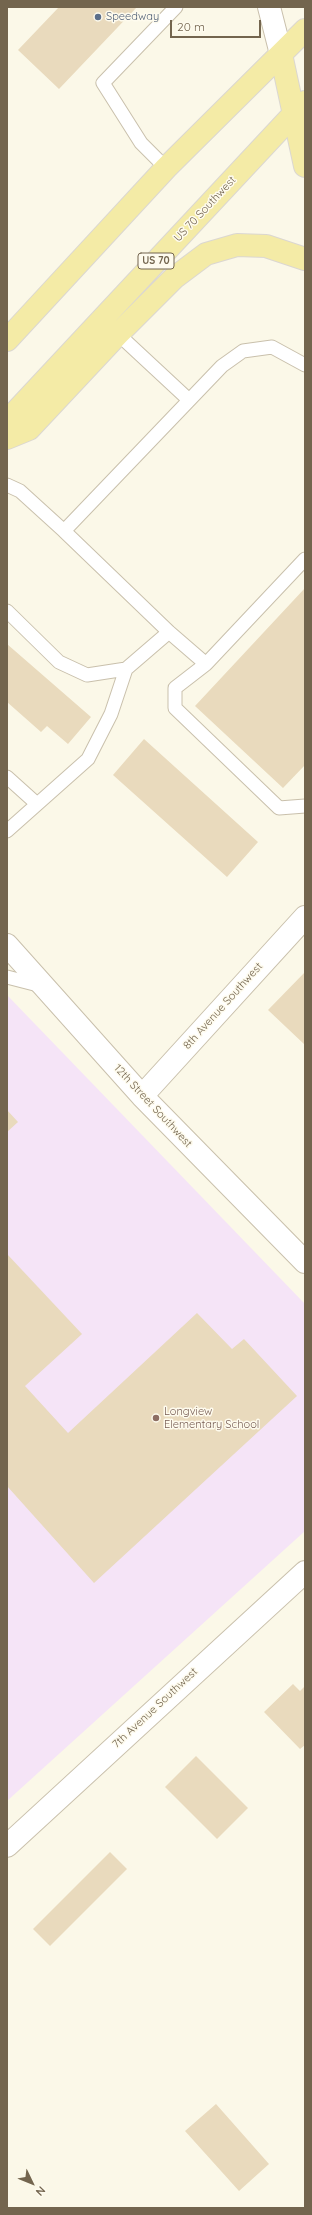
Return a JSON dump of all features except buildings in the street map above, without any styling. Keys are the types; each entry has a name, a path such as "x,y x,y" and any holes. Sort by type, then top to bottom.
{"main road":[{"path":"7,340 166,168 305,30"},
{"path":"281,54 299,107 305,166"},
{"name":"US 70 Southwest","path":"7,422 299,107"},
{"path":"7,438 29,429 118,334 174,278 206,254 237,244 266,246 305,259"}],"street":[{"path":"269,7 281,54"},
{"name":"8th Avenue Southwest","path":"142,1096 305,916"},
{"name":"12th Street Southwest","path":"7,945 142,1096 305,1262"},
{"name":"7th Avenue Southwest","path":"7,1846 305,1572"}],"lane":[{"path":"166,168 141,143 103,83 176,7"},
{"path":"118,334 189,400"},
{"path":"64,531 222,366 243,351 272,347 305,365"},
{"path":"7,485 20,491 169,632 206,664"},
{"path":"305,559 206,664 175,688 175,708 279,808 305,806"},
{"path":"7,611 59,662 87,675 126,669"},
{"path":"7,831 88,758 111,714 126,669 169,632"},
{"path":"7,777 37,804"},
{"path":"7,977 45,987"}],"shaded area":[{"name":"Longview Elementary School","path":"7,995 305,1304 305,1531 7,1801"}],"place":[{"name":"Speedway","path":"98,17"},
{"name":"Longview Elementary School","path":"156,1418"}]}
